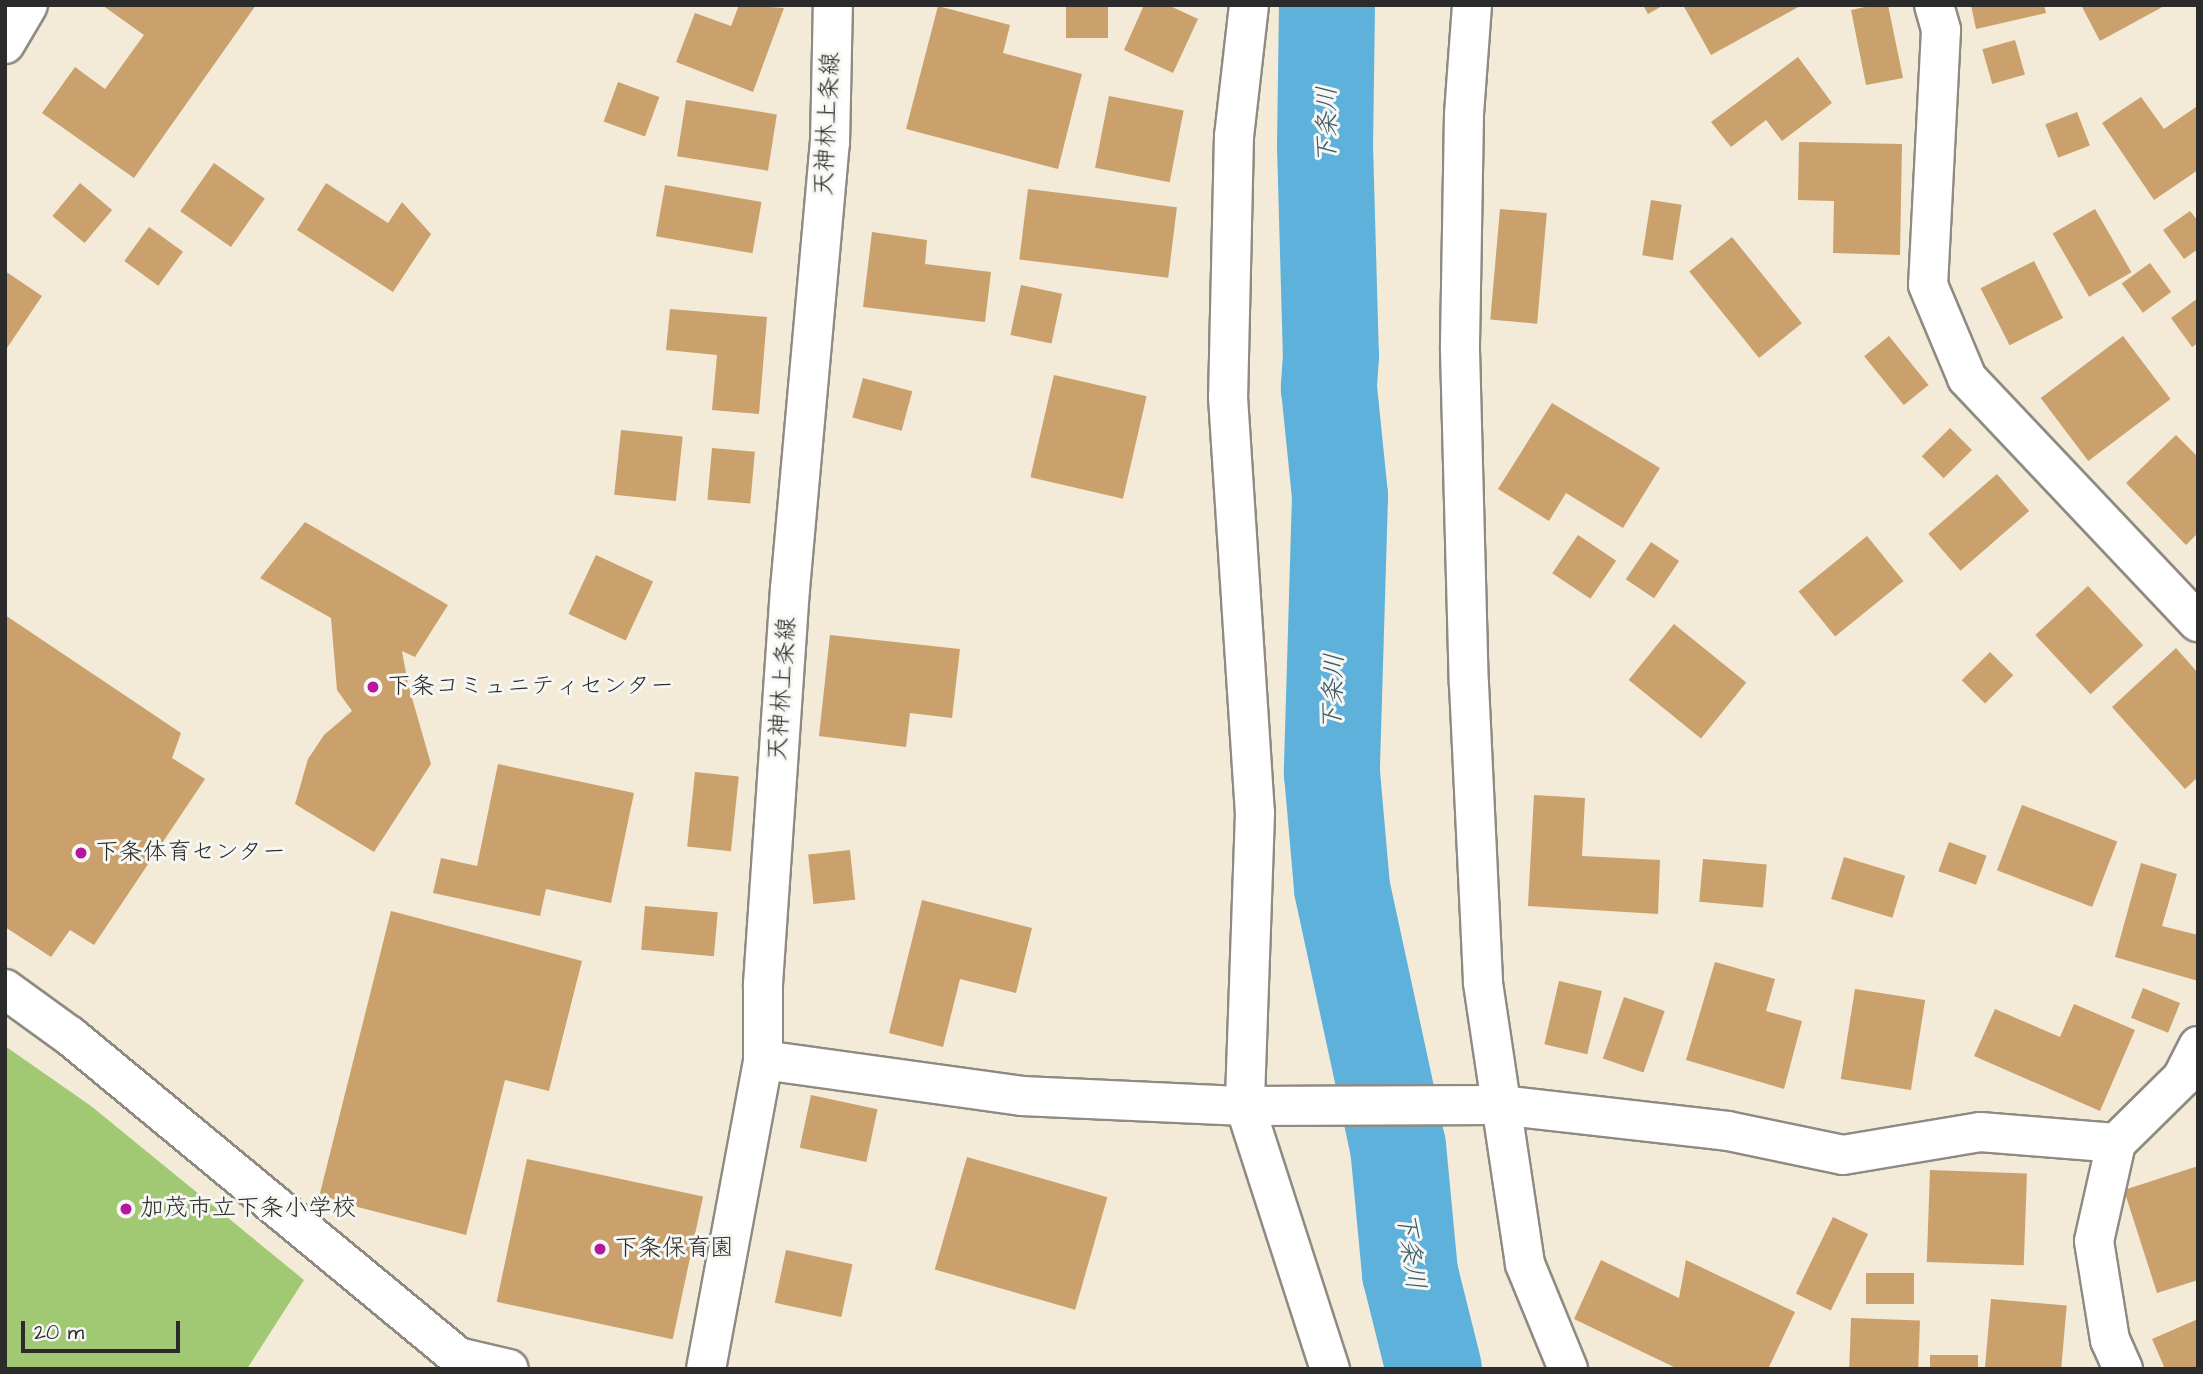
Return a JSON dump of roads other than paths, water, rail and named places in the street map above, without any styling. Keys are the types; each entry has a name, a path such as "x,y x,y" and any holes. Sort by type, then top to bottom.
{"street":[{"path":"5,44 28,5"},
{"name":"天神林上条線","path":"706,1369 763,1060 763,984 790,589 830,143 833,5"},
{"path":"1249,5 1234,136 1228,397 1255,813 1245,1106 1330,1369"},
{"path":"1472,5 1464,115 1460,350 1469,684 1483,983 1525,1264 1568,1369"},
{"path":"1934,5 1941,30 1928,285 1966,378 2198,622"},
{"path":"5,989 70,1036 458,1357 509,1369"},
{"path":"2123,1369 2110,1340 2094,1241 2116,1143 2182,1078 2198,1046"},
{"path":"763,1060 1022,1096 1245,1106 1500,1104 1728,1132 1843,1155 1980,1132 2116,1143"}],"waterway":[{"name":"下条川","path":"1327,5 1325,145 1331,356 1329,388 1340,496 1332,773 1342,888 1398,1146 1410,1273 1434,1369"}],"place":[{"name":"下条コミュニティセンター","path":"373,687"},
{"name":"下条体育センター","path":"81,853"},
{"name":"加茂市立下条小学校","path":"126,1209"},
{"name":"下条保育園","path":"600,1249"}]}
